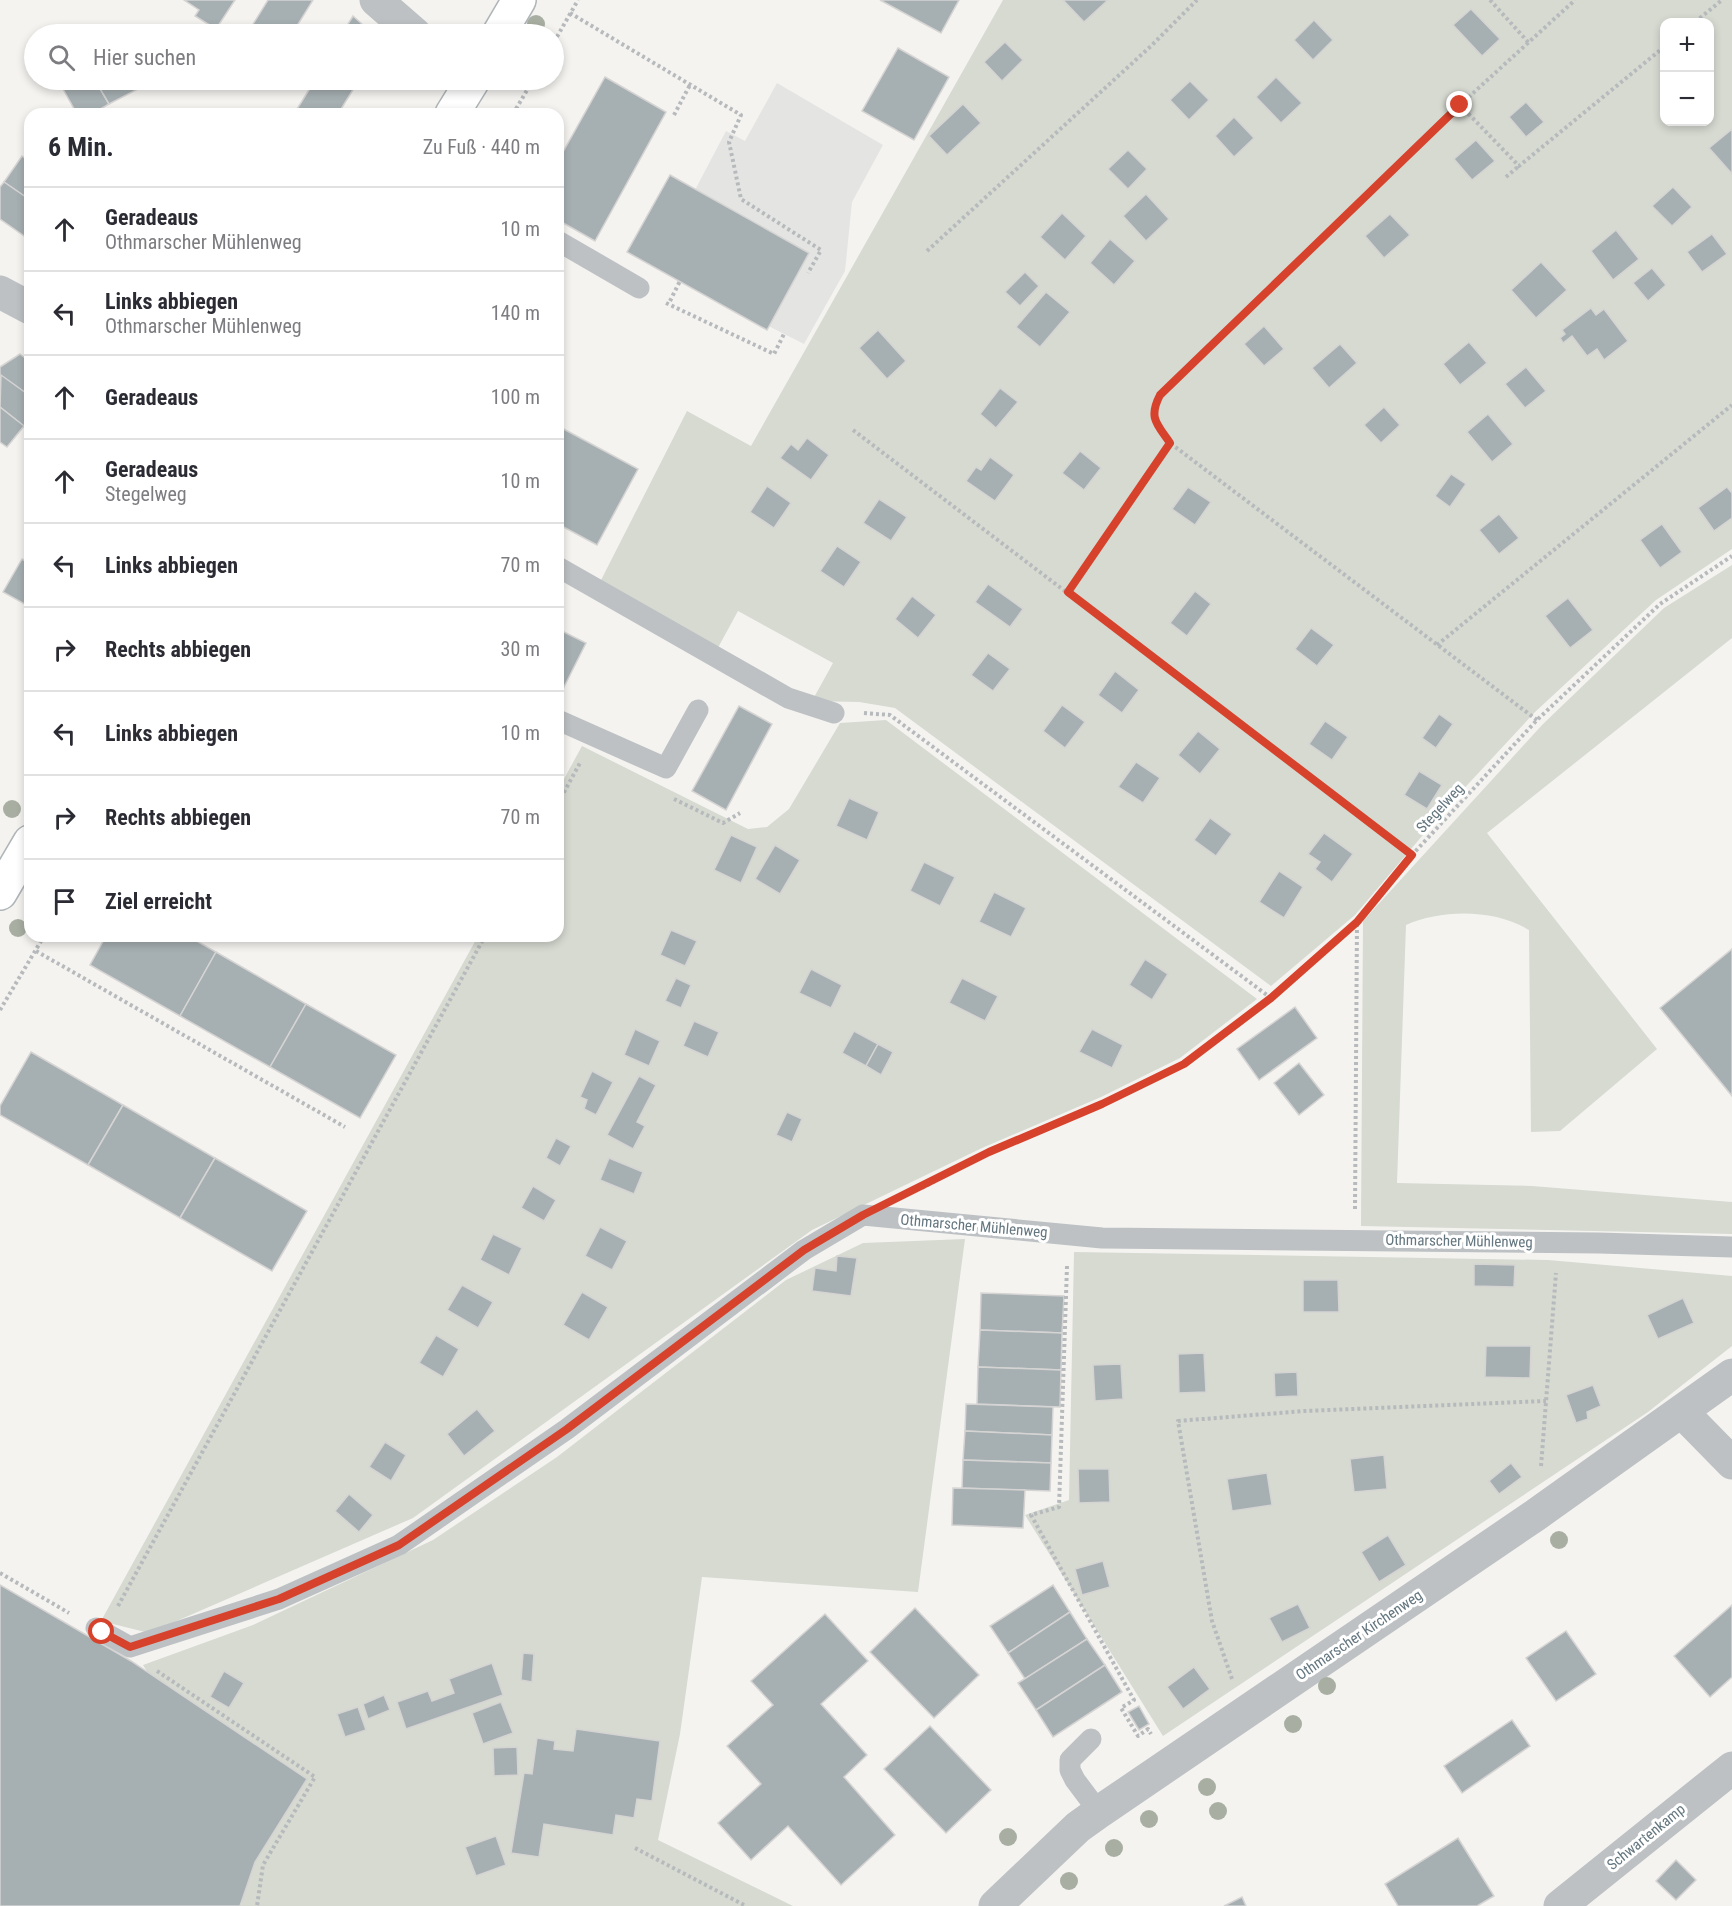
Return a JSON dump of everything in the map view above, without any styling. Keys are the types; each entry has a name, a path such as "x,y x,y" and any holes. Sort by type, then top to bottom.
{"street":[{"path":"376,0 404,24"},
{"path":"505,24 519,0"},
{"path":"455,108 464,90"},
{"path":"0,292 24,306"},
{"path":"0,893 24,852"},
{"name":"Othmarscher Kirchenweg","path":"995,1906 1078,1827 1537,1514 1732,1375"},
{"path":"1682,1412 1732,1463"},
{"name":"Schwartenkamp","path":"1560,1906 1732,1768"}],"lane":[{"path":"564,244 639,288"},
{"path":"564,570 788,698 834,713"},
{"path":"564,723 666,768 698,710"},
{"name":"Othmarscher Mühlenweg","path":"136,1645 279,1599 399,1545 567,1429 804,1250 863,1215 1102,1238 1558,1242 1732,1247"},
{"path":"99,1630 130,1647 136,1645"},
{"path":"1091,1739 1070,1760 1070,1770 1099,1812"}],"path":[{"path":"564,24 578,0"},
{"path":"927,251 1151,46 1197,0"},
{"path":"1490,0 1529,43"},
{"path":"1537,720 1170,443 1154,419 1154,407 1160,395 1460,105 1575,0"},
{"path":"1700,18 1722,0"},
{"path":"570,13 691,83 741,115 729,142 741,199 821,250 808,273"},
{"path":"1506,177 1660,51"},
{"path":"674,116 691,83"},
{"path":"517,108 527,90"},
{"path":"1460,105 1519,166"},
{"path":"668,305 680,281"},
{"path":"639,288 668,305 774,354 784,334"},
{"path":"1437,645 1732,405"},
{"path":"853,430 1412,855"},
{"path":"1068,592 1170,443"},
{"name":"Stegelweg","path":"915,1191 989,1152 1102,1104 1184,1064 1271,998 1357,922 1412,855 1537,720 1660,604 1732,556"},
{"path":"834,713 890,716 1271,998"},
{"path":"1354,1240 1357,922"},
{"path":"0,1010 41,942"},
{"path":"0,1573 99,1630 482,942"},
{"path":"36,951 345,1127"},
{"path":"1068,1235 1059,1507 1031,1515 1134,1700 1121,1708 1138,1736 1148,1730 1169,1766"},
{"path":"1537,1514 1558,1242"},
{"path":"1244,1714 1212,1621 1178,1421 1304,1411 1546,1401"},
{"path":"136,1645 149,1666 315,1776 263,1864 257,1906"},
{"path":"634,1848 746,1906"}],"shaded area":[{"path":"1003,0 1732,0 1732,549 1656,600 1535,712 1445,809 1355,915 1271,986 895,708 859,702 812,701 833,663 738,611 714,655 597,588 687,411 751,446"},
{"path":"777,83 883,145 852,202 845,271 804,344 691,287 695,190 726,131 745,141"},
{"path":"1732,565 1732,638 1487,833 1657,1049 1560,1131 1531,1132 1529,930 1500,918 1468,914 1436,916 1406,925 1397,1183 1532,1186 1732,1202 1732,1234 1361,1226 1363,921 1543,724 1664,608"},
{"path":"886,720 1257,999 1180,1058 1101,1097 982,1148 812,1230 413,1518 149,1633 101,1621 475,942 564,942 564,779 582,746 748,829 767,827 789,809 840,723"},
{"path":"965,1239 918,1592 702,1577 680,1734 658,1840 793,1906 241,1906 249,1859 161,1694 143,1665 253,1625 433,1540 557,1457 786,1280 863,1243"},
{"path":"1074,1252 1548,1260 1732,1276 1732,1346 1648,1412 1163,1736 1025,1515 1069,1500"}],"building":[{"path":"184,0 235,0 219,24 208,24 195,16 199,10"},
{"path":"268,0 313,0 298,24 253,24"},
{"path":"880,0 959,0 941,33"},
{"path":"1063,0 1108,0 1084,22"},
{"path":"1471,9 1500,39 1482,56 1453,25"},
{"path":"353,16 362,24 348,24"},
{"path":"1314,20 1333,40 1313,60 1294,40"},
{"path":"1005,42 1023,60 1002,81 984,62"},
{"path":"898,48 949,77 914,140 862,111"},
{"path":"605,77 666,112 595,241 564,223 564,150"},
{"path":"1276,77 1302,103 1281,123 1256,97"},
{"path":"1190,81 1209,100 1189,120 1170,100"},
{"path":"64,90 101,90 109,104 102,108 74,108"},
{"path":"101,90 136,90 109,104"},
{"path":"309,90 353,90 342,108 298,108"},
{"path":"1526,102 1544,122 1526,137 1509,117"},
{"path":"963,104 981,123 947,155 929,136"},
{"path":"1234,117 1254,138 1234,157 1215,136"},
{"path":"1732,129 1732,174 1709,148"},
{"path":"1476,140 1495,161 1472,180 1454,159"},
{"path":"1128,150 1147,169 1128,189 1108,169"},
{"path":"22,156 24,158 24,196 4,182"},
{"path":"670,175 809,253 767,330 627,252"},
{"path":"4,182 24,196 24,236 0,219 0,187"},
{"path":"1673,187 1692,207 1672,226 1652,206"},
{"path":"1146,194 1169,219 1146,241 1123,216"},
{"path":"1062,213 1086,236 1065,260 1040,237"},
{"path":"1390,214 1410,235 1384,258 1365,236"},
{"path":"1616,230 1639,259 1613,280 1591,251"},
{"path":"1712,234 1727,254 1702,272 1687,252"},
{"path":"1110,239 1135,261 1114,285 1090,263"},
{"path":"1541,262 1567,290 1536,318 1511,290"},
{"path":"1652,268 1666,285 1648,301 1633,283"},
{"path":"1025,272 1039,286 1020,306 1005,292"},
{"path":"1046,292 1070,312 1040,347 1016,327"},
{"path":"1591,308 1596,315 1604,309 1628,341 1604,360 1597,349 1587,356 1572,336 1563,343 1560,338 1565,334 1562,330"},
{"path":"1264,326 1284,349 1264,366 1244,344"},
{"path":"878,330 906,361 887,379 859,348"},
{"path":"1469,342 1487,363 1460,385 1443,364"},
{"path":"1340,344 1357,363 1329,388 1312,368"},
{"path":"20,354 24,357 24,392 0,376 0,367"},
{"path":"1526,367 1546,391 1525,408 1505,384"},
{"path":"1,375 24,392 24,426 0,407"},
{"path":"1000,388 1018,402 996,428 980,414"},
{"path":"0,407 24,426 7,447 0,442"},
{"path":"1384,407 1400,425 1381,443 1364,425"},
{"path":"1488,414 1513,444 1492,462 1467,432"},
{"path":"564,429 638,469 597,545 564,527"},
{"path":"807,438 829,455 811,480 780,458 791,444 798,450"},
{"path":"1080,451 1101,468 1084,490 1062,473"},
{"path":"990,457 1014,475 995,501 966,481 976,467 981,470"},
{"path":"1451,474 1466,484 1450,507 1435,496"},
{"path":"767,486 791,503 774,528 750,512"},
{"path":"1188,487 1211,502 1195,525 1172,509"},
{"path":"1727,487 1732,493 1732,518 1714,531 1698,508"},
{"path":"879,499 907,517 891,541 863,523"},
{"path":"1499,514 1519,538 1499,554 1479,530"},
{"path":"1662,524 1682,552 1660,568 1640,540"},
{"path":"837,546 861,562 844,587 820,571"},
{"path":"22,559 24,560 24,604 3,592"},
{"path":"988,584 1023,609 1010,627 975,602"},
{"path":"1195,591 1211,604 1187,636 1170,623"},
{"path":"912,596 936,615 918,638 895,619"},
{"path":"1568,598 1593,630 1570,648 1545,616"},
{"path":"1311,628 1334,645 1317,666 1295,649"},
{"path":"564,632 586,643 564,687"},
{"path":"988,653 1010,669 993,691 971,675"},
{"path":"1115,671 1139,690 1122,713 1098,695"},
{"path":"1062,705 1085,722 1065,748 1043,731"},
{"path":"739,706 772,724 726,810 692,791"},
{"path":"1439,714 1453,724 1436,748 1422,738"},
{"path":"1325,721 1348,737 1332,760 1309,744"},
{"path":"1198,731 1220,749 1200,774 1178,755"},
{"path":"1136,762 1160,778 1143,803 1118,787"},
{"path":"1419,771 1442,785 1427,809 1404,795"},
{"path":"849,798 879,812 867,840 836,826"},
{"path":"1210,818 1232,834 1216,856 1194,840"},
{"path":"1324,833 1353,854 1332,882 1315,869 1320,862 1308,854"},
{"path":"731,835 757,847 741,883 714,870"},
{"path":"775,845 800,860 780,894 755,879"},
{"path":"924,862 955,877 940,906 910,891"},
{"path":"1279,871 1303,887 1284,918 1259,902"},
{"path":"994,892 1026,908 1011,937 979,922"},
{"path":"671,930 697,941 685,966 660,955"},
{"path":"103,942 198,942 216,952 180,1016 90,965"},
{"path":"1732,949 1732,1096 1660,1008"},
{"path":"216,952 306,1004 270,1067 180,1016"},
{"path":"1145,959 1168,974 1152,1000 1129,985"},
{"path":"811,969 842,985 831,1008 799,993"},
{"path":"676,978 691,985 681,1008 665,1001"},
{"path":"962,978 998,996 985,1021 949,1003"},
{"path":"306,1004 396,1055 360,1118 270,1067"},
{"path":"1295,1007 1317,1038 1259,1080 1237,1049"},
{"path":"694,1021 719,1032 708,1057 683,1046"},
{"path":"635,1029 660,1041 649,1066 624,1055"},
{"path":"1092,1029 1123,1045 1112,1068 1079,1052"},
{"path":"854,1031 878,1044 866,1066 842,1053"},
{"path":"878,1044 893,1052 881,1075 866,1066"},
{"path":"31,1052 123,1105 88,1165 0,1115 0,1106"},
{"path":"1299,1063 1324,1095 1299,1115 1274,1083"},
{"path":"592,1071 613,1082 596,1115 584,1109 587,1100 580,1097"},
{"path":"639,1076 656,1085 637,1122 645,1126 633,1149 607,1135"},
{"path":"123,1105 215,1158 180,1218 88,1165"},
{"path":"787,1112 802,1119 792,1142 776,1135"},
{"path":"556,1138 571,1146 560,1166 546,1158"},
{"path":"215,1158 307,1211 272,1271 180,1218"},
{"path":"609,1158 643,1172 634,1194 600,1180"},
{"path":"533,1186 556,1200 544,1221 521,1208"},
{"path":"600,1227 627,1241 612,1270 585,1256"},
{"path":"493,1234 522,1248 509,1275 480,1260"},
{"path":"837,1256 857,1258 851,1296 812,1291 815,1268 836,1271"},
{"path":"1474,1264 1515,1265 1514,1287 1474,1286"},
{"path":"1303,1280 1338,1280 1339,1312 1303,1312"},
{"path":"462,1285 493,1302 478,1328 447,1310"},
{"path":"582,1292 608,1307 589,1340 563,1325"},
{"path":"981,1293 1064,1296 1062,1333 980,1330"},
{"path":"1683,1298 1694,1323 1658,1339 1647,1315"},
{"path":"980,1330 1062,1333 1061,1370 978,1367"},
{"path":"436,1335 459,1349 443,1377 419,1363"},
{"path":"1486,1346 1531,1346 1530,1378 1485,1377"},
{"path":"1204,1353 1206,1392 1179,1393 1178,1354"},
{"path":"1121,1364 1123,1399 1095,1401 1093,1365"},
{"path":"978,1367 1061,1370 1060,1407 977,1404"},
{"path":"1297,1372 1298,1396 1275,1397 1274,1373"},
{"path":"1593,1385 1601,1406 1587,1412 1588,1419 1576,1423 1566,1395"},
{"path":"966,1404 1053,1407 1052,1435 965,1431"},
{"path":"477,1409 495,1431 464,1456 447,1434"},
{"path":"965,1431 1052,1435 1051,1463 963,1460"},
{"path":"385,1442 406,1455 391,1481 369,1467"},
{"path":"1384,1455 1387,1489 1354,1492 1350,1459"},
{"path":"963,1460 1051,1463 1050,1491 962,1488"},
{"path":"1511,1463 1522,1477 1499,1494 1489,1481"},
{"path":"1078,1469 1109,1469 1110,1502 1079,1503"},
{"path":"1267,1473 1272,1505 1232,1511 1227,1479"},
{"path":"953,1488 1025,1490 1023,1528 952,1525"},
{"path":"349,1494 373,1515 359,1532 335,1511"},
{"path":"1388,1535 1406,1565 1379,1582 1361,1552"},
{"path":"1103,1561 1110,1587 1082,1595 1075,1569"},
{"path":"0,1585 131,1661 307,1779 255,1862 240,1906 0,1906"},
{"path":"1053,1585 1070,1612 1008,1653 990,1626"},
{"path":"1298,1604 1310,1628 1282,1642 1269,1618"},
{"path":"1732,1605 1732,1677 1710,1697 1674,1656"},
{"path":"915,1608 979,1675 934,1718 870,1652"},
{"path":"1070,1612 1087,1639 1025,1679 1008,1653"},
{"path":"825,1614 868,1661 821,1704 867,1755 844,1777 895,1835 841,1885 788,1826 751,1860 718,1823 761,1784 727,1746 773,1705 751,1681"},
{"path":"1566,1631 1596,1674 1556,1701 1526,1658"},
{"path":"1087,1639 1105,1665 1036,1710 1018,1683"},
{"path":"523,1653 534,1654 532,1682 521,1680"},
{"path":"492,1663 503,1695 406,1729 397,1702 428,1691 432,1701 454,1693 449,1679"},
{"path":"1105,1665 1122,1692 1053,1737 1036,1710"},
{"path":"1194,1667 1210,1689 1183,1709 1167,1687"},
{"path":"224,1671 244,1683 229,1708 210,1697"},
{"path":"384,1695 390,1710 368,1719 363,1704"},
{"path":"501,1702 513,1733 483,1744 472,1713"},
{"path":"1139,1706 1149,1724 1139,1730 1128,1712"},
{"path":"358,1707 366,1730 345,1737 337,1714"},
{"path":"1512,1720 1530,1746 1462,1793 1444,1766"},
{"path":"930,1726 991,1790 946,1833 884,1769"},
{"path":"576,1729 660,1741 652,1801 637,1799 634,1818 616,1815 613,1835 544,1824 539,1857 511,1853 524,1773 532,1774 537,1738 555,1741 554,1749 573,1751"},
{"path":"517,1747 518,1775 494,1776 493,1748"},
{"path":"496,1836 506,1865 476,1876 465,1847"},
{"path":"1458,1838 1494,1896 1477,1906 1398,1906 1385,1884"},
{"path":"1676,1860 1696,1880 1676,1900 1656,1881"},
{"path":"1242,1897 1246,1906 1224,1906"}],"route":[{"path":"102,1632 130,1647 279,1599 399,1545 567,1429 804,1250 863,1215 989,1152 1102,1104 1184,1064 1271,998 1357,922 1412,855 1068,592 1170,443 1154,419 1154,407 1160,395 1460,105"}]}
